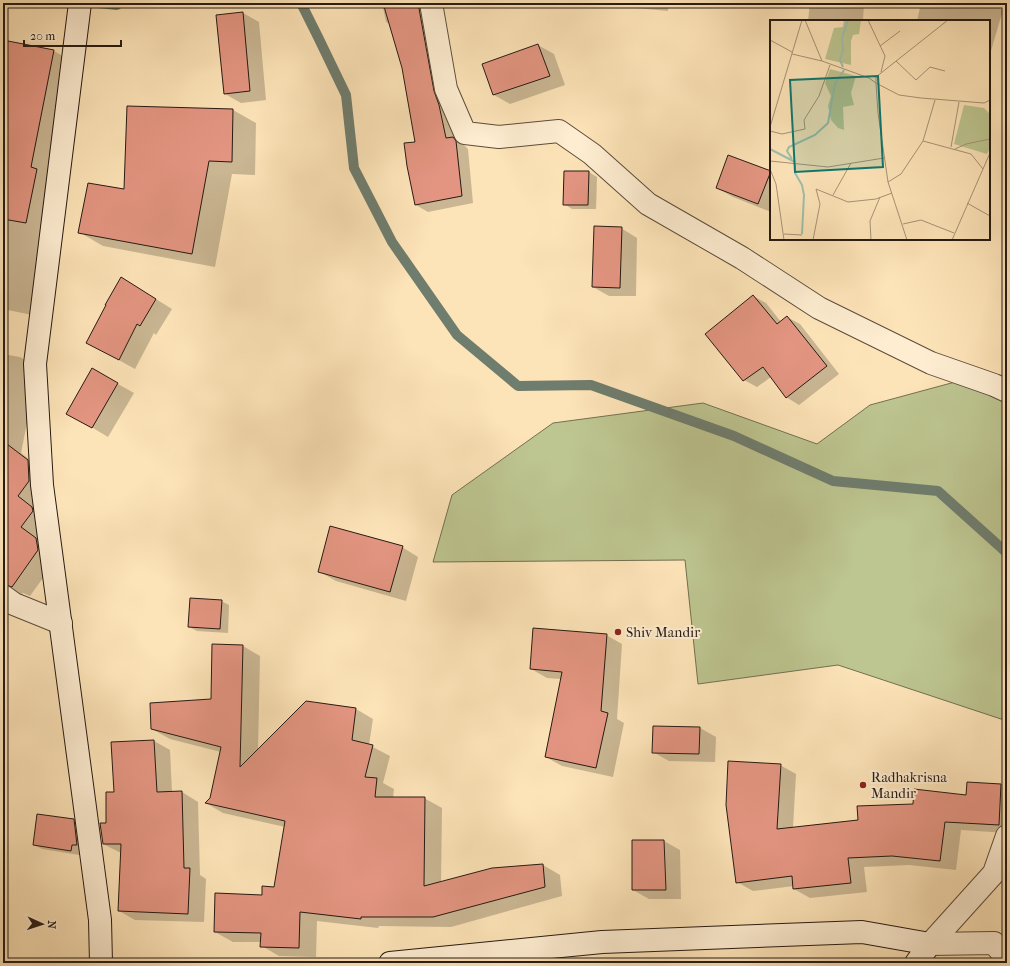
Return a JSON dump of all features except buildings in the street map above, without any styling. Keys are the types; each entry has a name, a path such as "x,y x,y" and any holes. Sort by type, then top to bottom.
{"main road":[{"path":"80,3 35,364 42,485 100,920 100,963"},
{"path":"432,3 446,89 465,133 499,137 559,131 592,154 648,204 742,258 819,308 931,363 1007,391"},
{"path":"3,596 14,604 61,623"},
{"path":"916,963 930,944 994,873 1007,836"},
{"path":"390,963 602,942 862,932 930,944 994,943 1007,960"}],"green space":[{"path":"955,382 1007,402 1007,721 838,665 698,684 685,560 433,562 452,495 553,423 703,403 817,444 870,405"}],"waterway":[{"path":"98,3 117,5 118,3"},
{"path":"301,3 346,95 354,168 392,242 457,335 518,386 591,385 734,436 833,481 938,491 1007,553"}],"place":[{"name":"Shiv Mandir","path":"618,632"},
{"name":"Radhakrisna Mandir","path":"863,785"}]}
